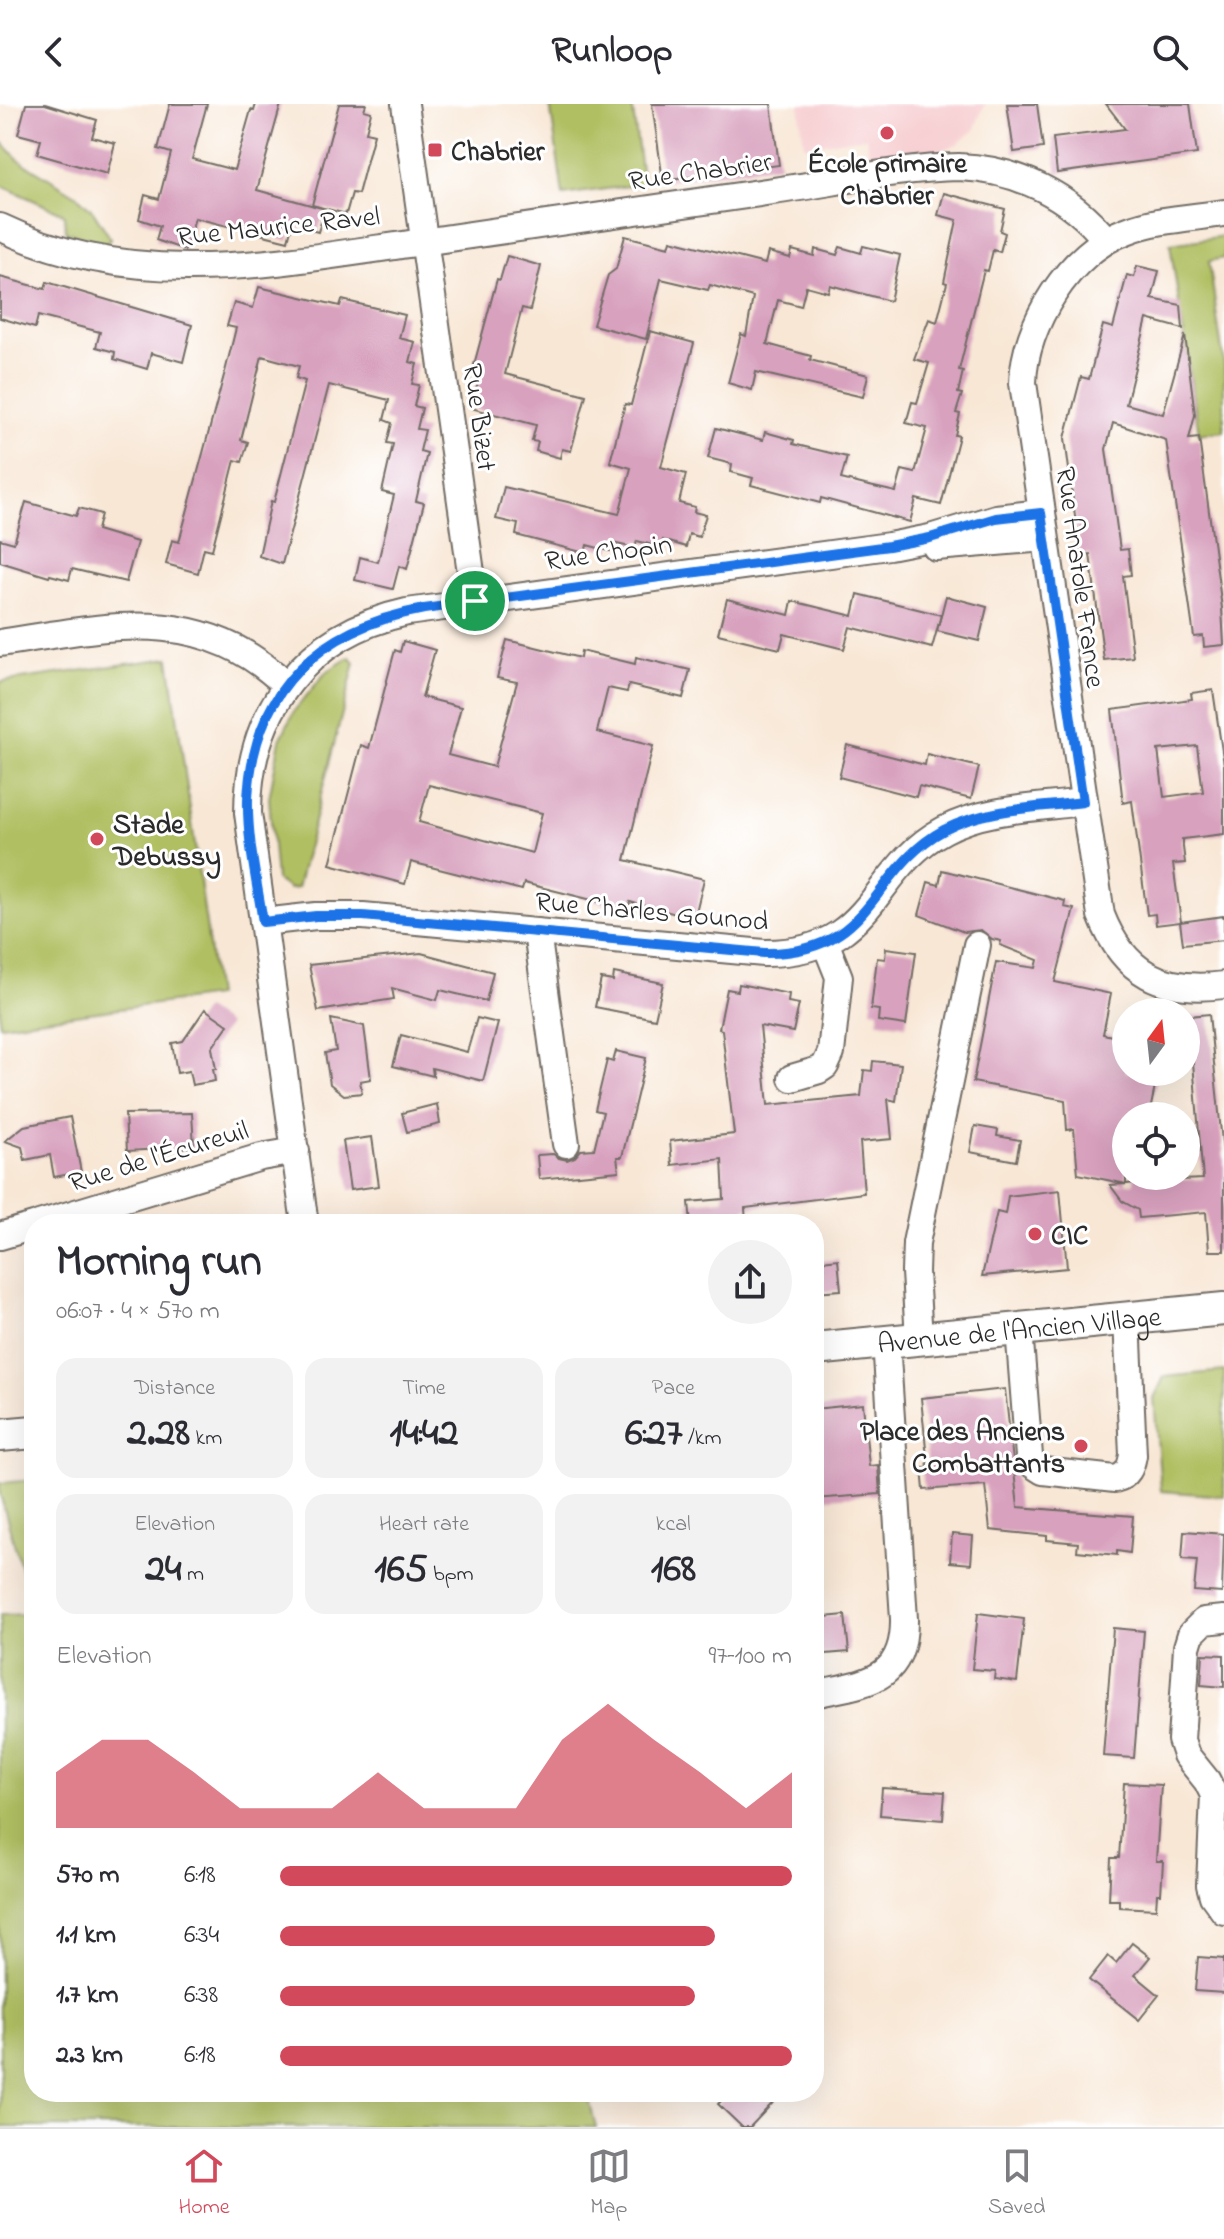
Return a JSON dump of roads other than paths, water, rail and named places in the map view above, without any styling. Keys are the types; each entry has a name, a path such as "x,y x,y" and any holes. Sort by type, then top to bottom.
{"street":[{"name":"Rue Bizet","path":"405,104 475,601"},
{"name":"Rue Chabrier","path":"424,241 959,167 1015,176 1051,192 1076,209 1106,240"},
{"name":"Rue Anatole France","path":"1224,213 1139,227 1106,240 1078,264 1061,285 1038,322 1025,361 1025,410 1101,915 1117,948 1145,974 1168,984 1193,987 1224,985"},
{"name":"Rue Maurice Ravel","path":"0,227 46,246 86,257 128,265 171,268 220,268 424,241"},
{"name":"Rue Chopin","path":"304,1214 250,827 249,787 261,736 273,706 286,685 314,655 357,627 407,612 889,546 930,538 996,518 1043,525"},
{"path":"0,643 126,625 168,627 212,637 241,650 263,664 286,685"},
{"name":"Rue Charles Gounod","path":"263,922 349,916 764,953 803,950 825,942 859,919 906,862 944,830 993,815 1083,802"},
{"path":"537,932 566,1144"},
{"path":"792,1078 819,1070 825,1066 831,1053 839,977 825,942"},
{"path":"919,1339 916,1243 977,945"},
{"name":"Rue de l'Écureuil","path":"73,1214 272,1154 296,1151"},
{"name":"Rue de l'Écureuil","path":"0,1236 24,1229"},
{"name":"Avenue de l'Ancien Village","path":"824,1348 1224,1309"},
{"path":"1019,1329 1032,1464 1043,1471 1115,1479 1123,1477 1129,1470 1133,1455 1127,1318"},
{"path":"824,1692 877,1679 895,1662 903,1641 886,1341"},
{"path":"0,1416 24,1415"},
{"path":"0,1435 24,1433"},
{"path":"1224,1619 1204,1621 1191,1634 1181,1731 1186,1755 1214,1795 1210,1885 1213,1896 1224,1911"}],"place":[{"name":"École primaire Chabrier","path":"887,133"},
{"name":"Chabrier","path":"435,150"},
{"name":"Stade Debussy","path":"97,839"},
{"name":"CIC","path":"1035,1234"},
{"name":"Place des Anciens Combattants","path":"1081,1446"}]}
